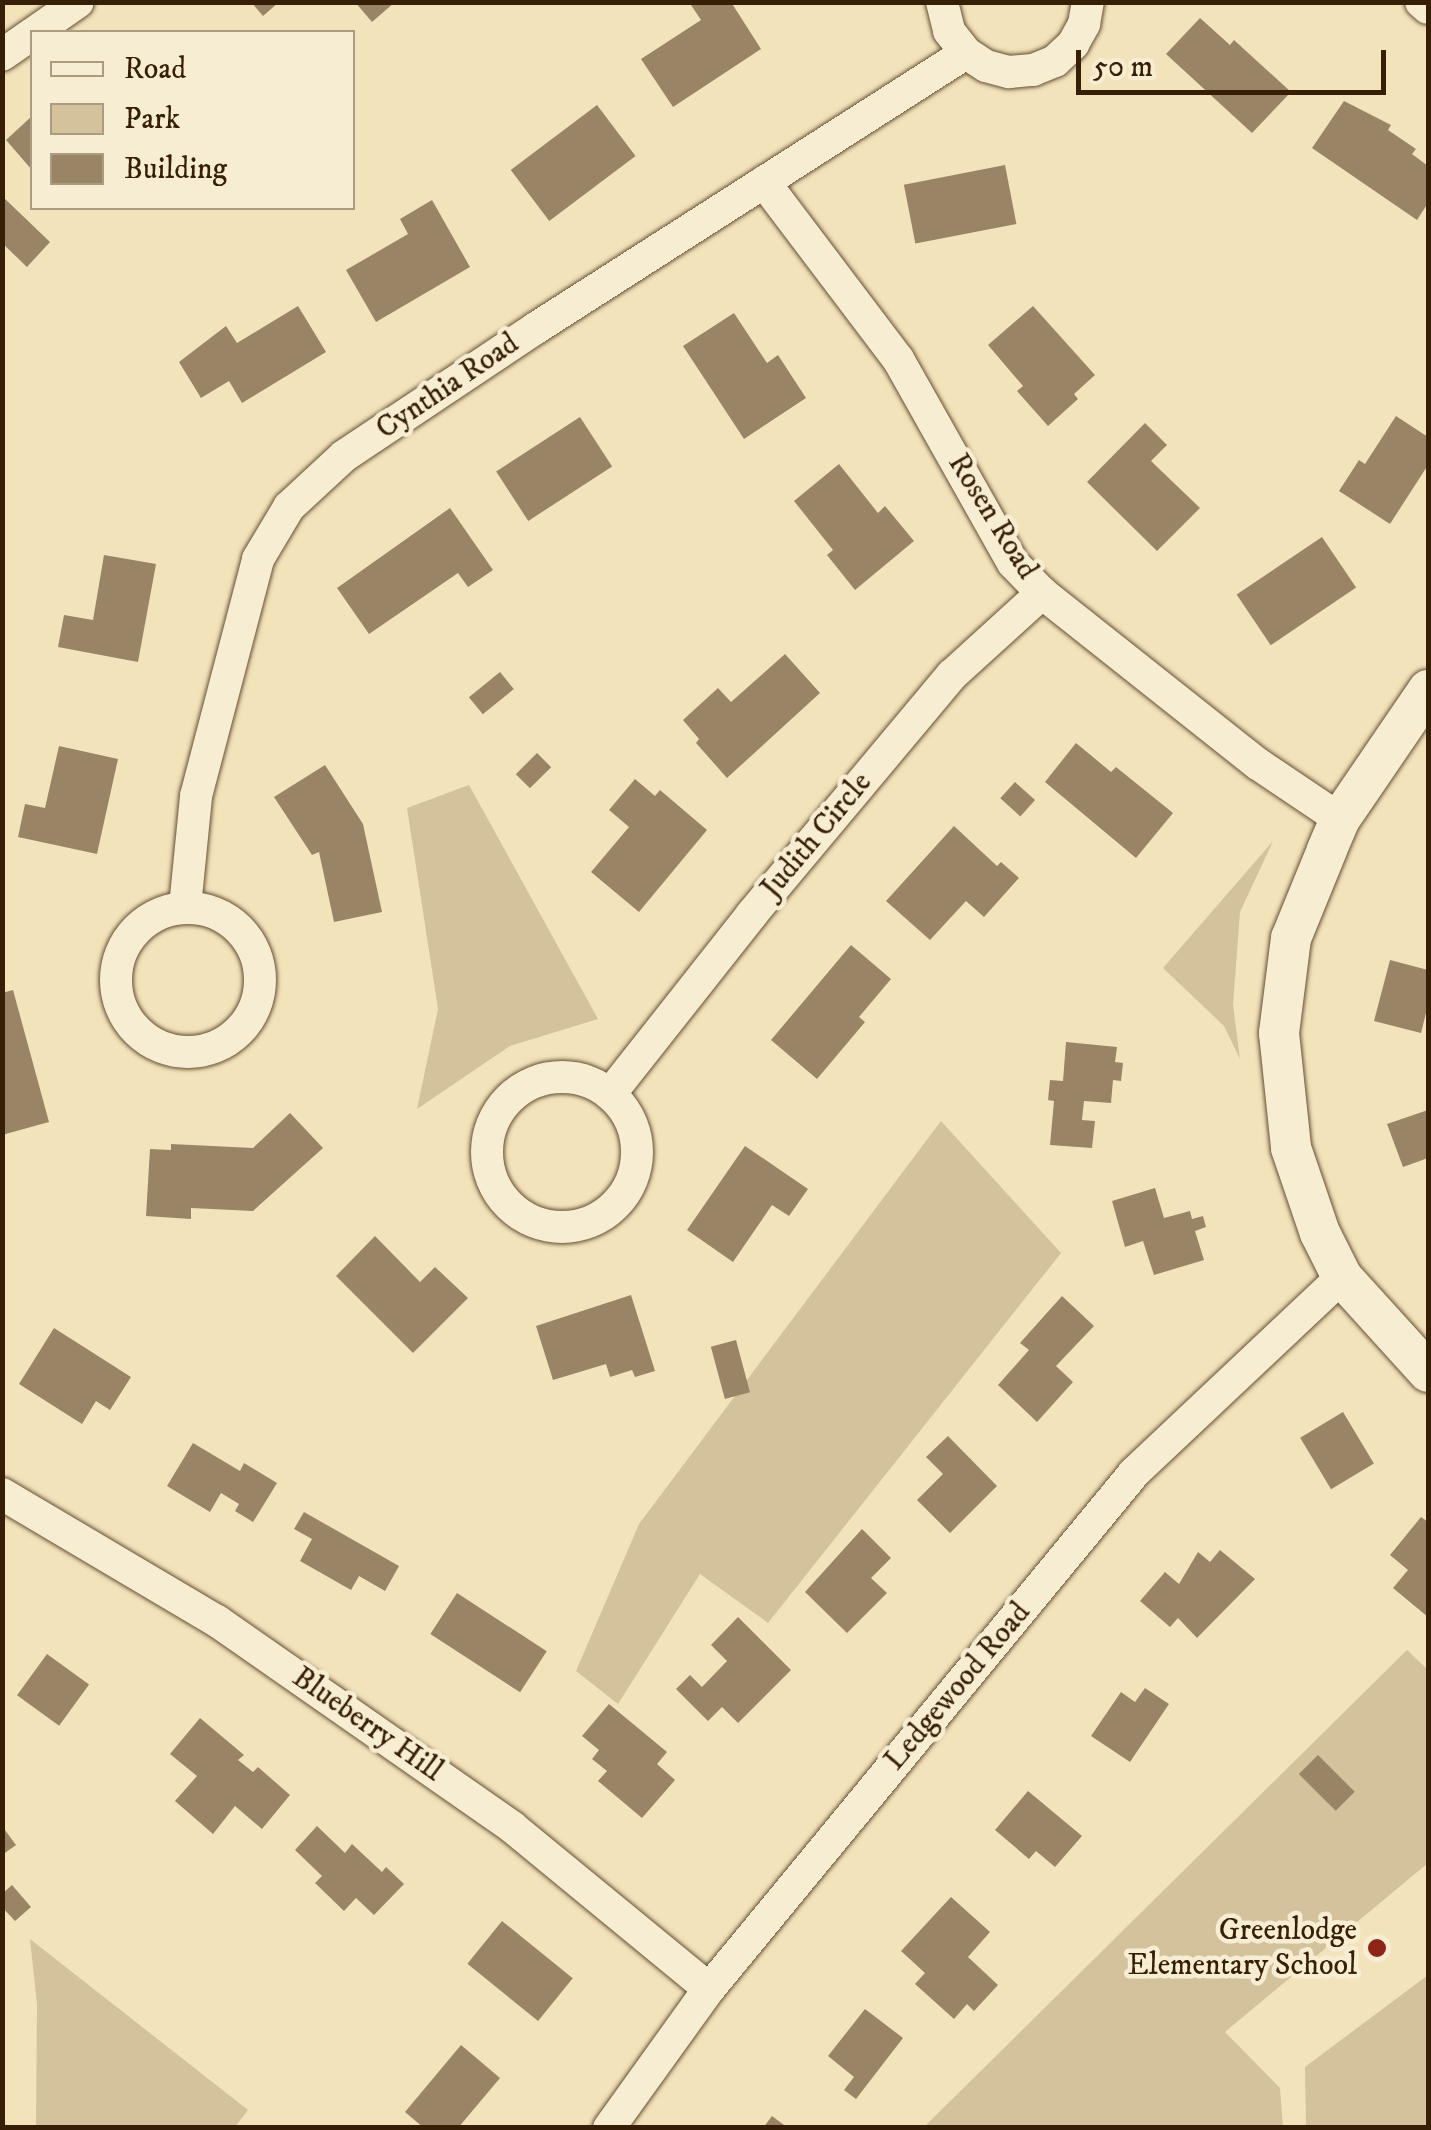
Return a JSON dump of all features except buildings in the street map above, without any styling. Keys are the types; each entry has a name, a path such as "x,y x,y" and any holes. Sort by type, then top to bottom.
{"street":[{"path":"40,30 78,2"},
{"path":"942,2 949,31 966,53 986,66 1009,72 1044,65 1073,44 1084,24 1088,2"},
{"path":"1421,2 1428,8"},
{"path":"2,54 30,36"},
{"name":"Cynthia Road","path":"185,907 196,796 258,560 288,507 344,456 966,53"},
{"name":"Rosen Road","path":"764,182 898,360 1014,563 1042,593 1258,764 1340,819"},
{"name":"Judith Circle","path":"610,1094 752,914 952,676 1042,593"},
{"path":"1428,690 1340,819 1291,938 1279,1033 1291,1148 1320,1233 1342,1277 1428,1372"},
{"path":"185,907 210,911 232,923 250,942 259,966 260,992 251,1016 234,1035 212,1048 186,1052 160,1047 140,1034 124,1014 116,980 124,945 140,925 160,912 185,907"},
{"path":"544,1078 590,1082 610,1094 626,1112 636,1134 638,1158 632,1182 619,1202 578,1226 554,1228 510,1208 495,1189 487,1166 489,1132 505,1102 544,1078"},
{"name":"Ledgewood Road","path":"609,2128 709,1989 1134,1473 1342,1277"},
{"name":"Blueberry Hill","path":"2,1494 217,1621 481,1805 709,1989"}],"green space":[{"path":"469,785 598,1019 510,1046 417,1109 438,1009 407,808"},
{"path":"1273,841 1240,912 1233,1005 1240,1059 1224,1026 1163,968"},
{"path":"941,1121 1061,1253 768,1623 700,1574 618,1704 576,1671 639,1524"},
{"path":"1407,1650 1428,1670 1428,1863 1225,2032 1280,2088 1283,2127 923,2128"},
{"path":"30,1939 248,2110 235,2127 36,2127 37,2004"},
{"path":"1428,1975 1428,2127 1306,2127 1305,2067"}],"place":[{"name":"Greenlodge Elementary School","path":"1377,1948"}]}
